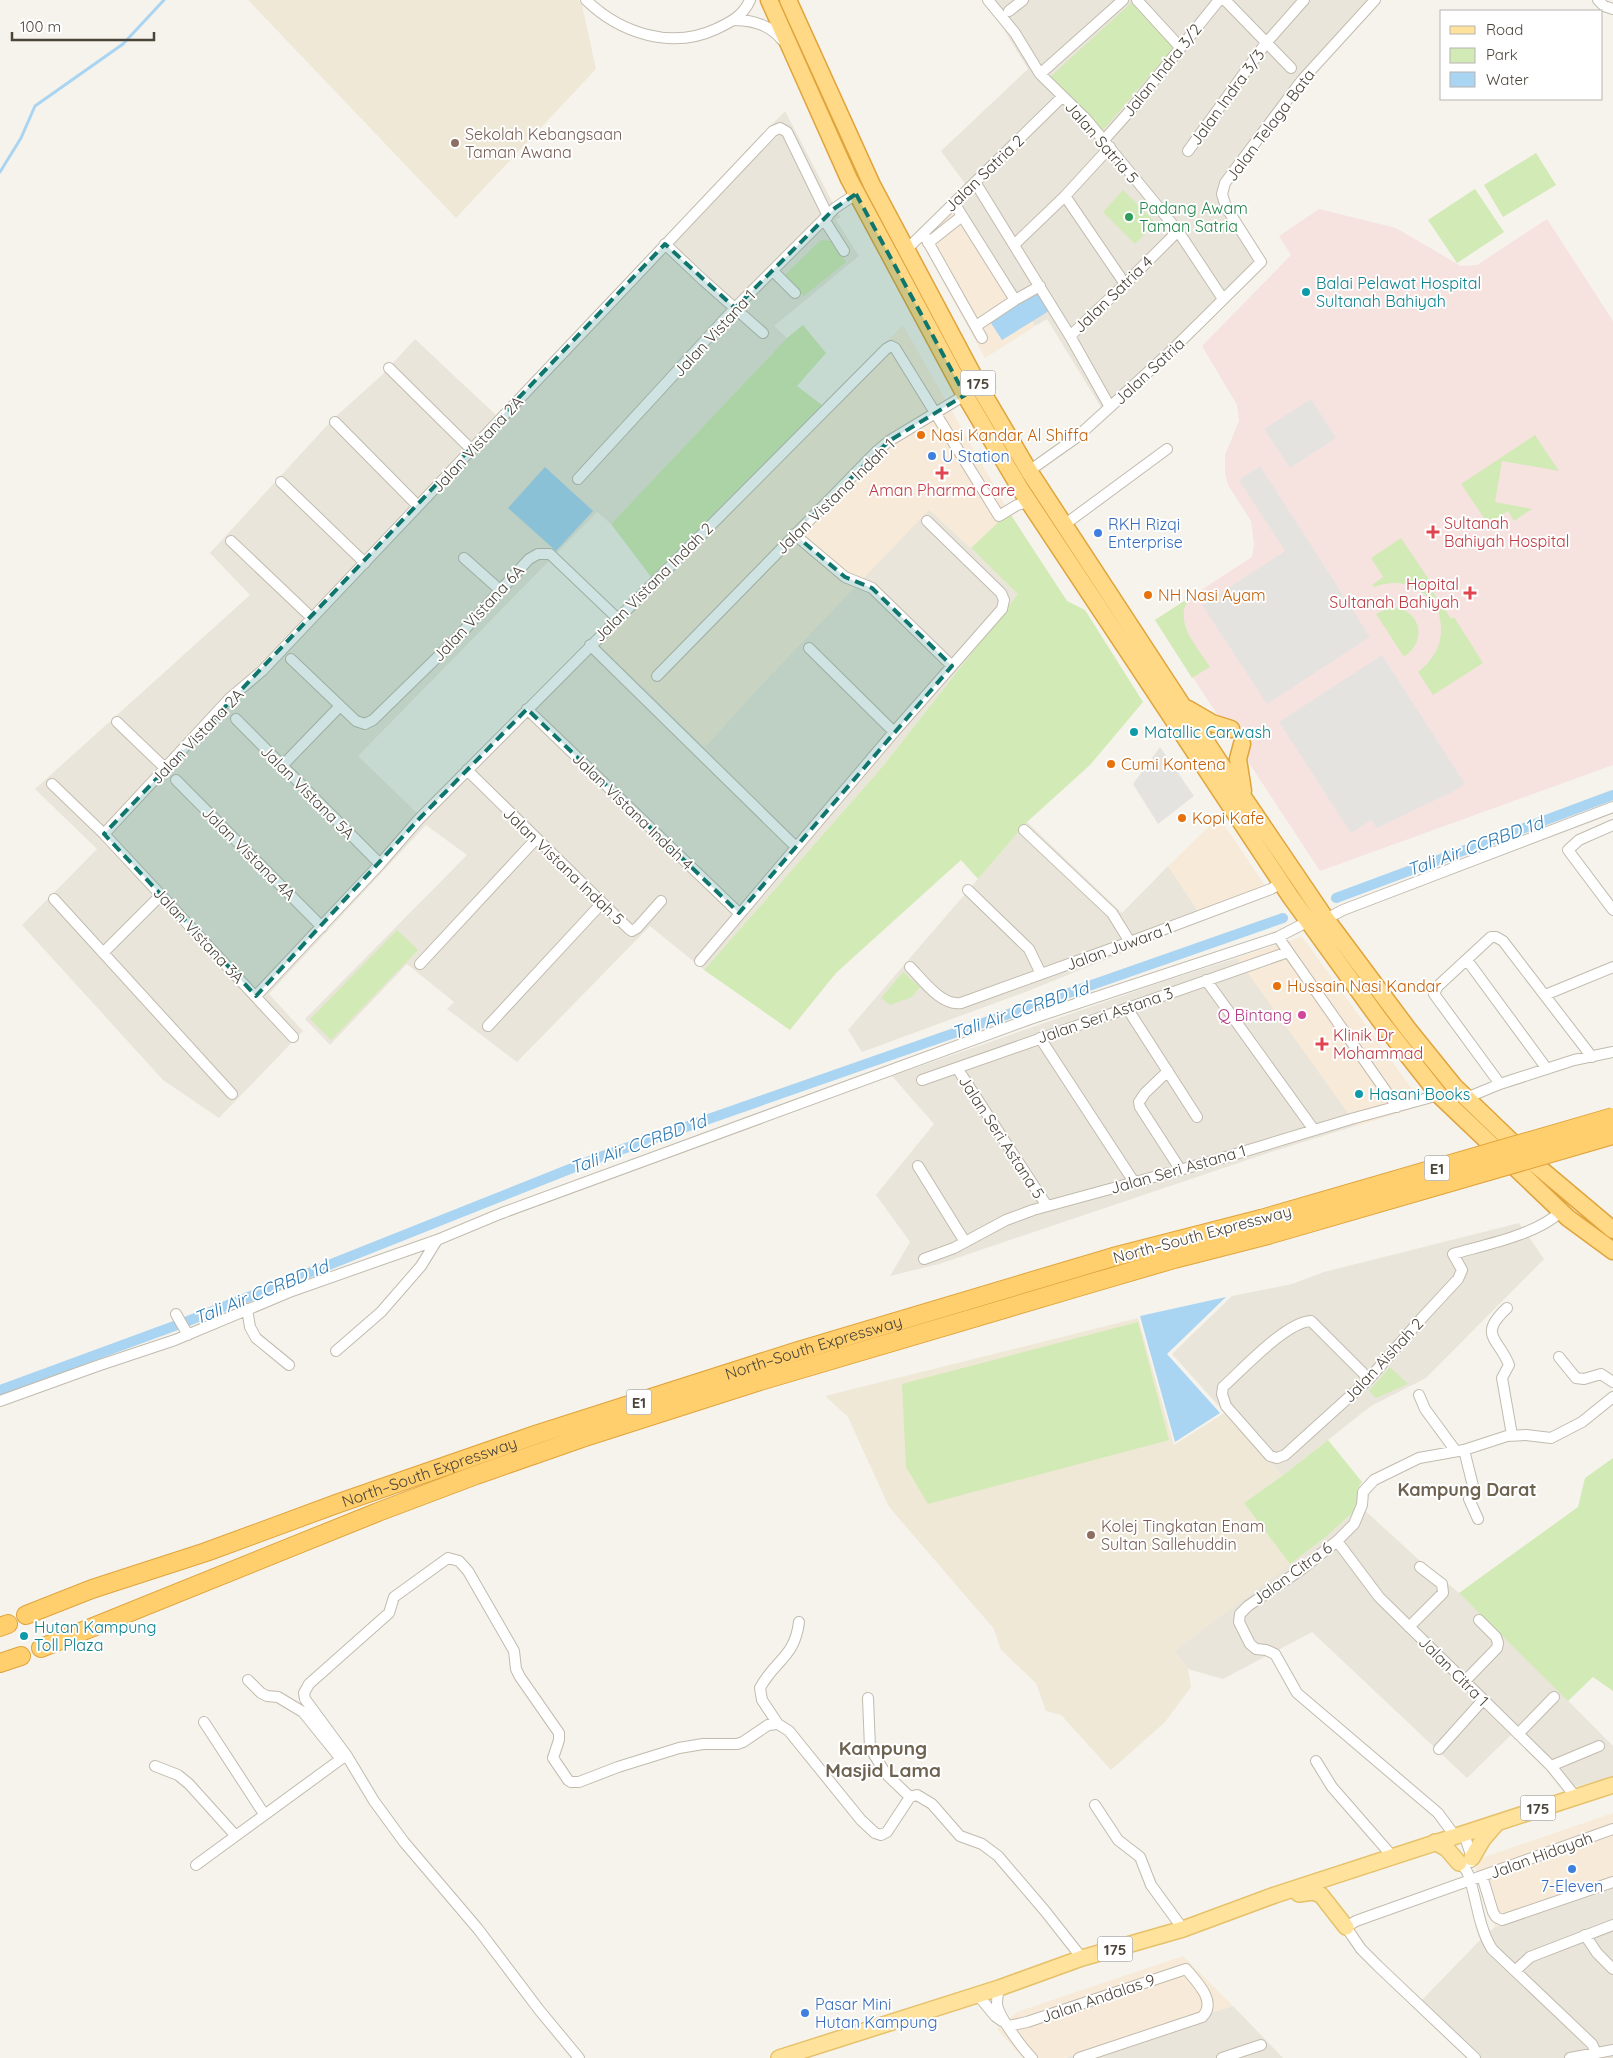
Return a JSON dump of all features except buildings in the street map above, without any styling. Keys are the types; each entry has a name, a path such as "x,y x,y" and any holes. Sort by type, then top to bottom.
{"highway":[{"name":"175","path":"769,0 856,194 965,395 1029,502 1211,764 1281,883 1307,922 1379,1019 1439,1095 1561,1211 1613,1251"},
{"name":"175","path":"788,0 862,167 980,388 1029,471 1182,705 1201,749"},
{"path":"1182,705 1200,718 1232,729"},
{"path":"1242,744 1238,759 1244,799"},
{"name":"175","path":"1211,764 1244,799 1326,919 1408,1029 1466,1098 1536,1165 1613,1230"},
{"name":"North–South Expressway","path":"40,1648 378,1512 582,1438 760,1381 1174,1258 1264,1227 1613,1117"},
{"name":"North–South Expressway","path":"26,1615 92,1589 206,1552 367,1493 538,1434 808,1348 1113,1257 1264,1227 1613,1135"},
{"path":"0,1663 20,1656"}],"main road":[{"name":"175","path":"780,2058 999,1988 1082,1958 1183,1929 1435,1842 1613,1785"},
{"path":"1435,1842 1447,1848 1467,1869 1482,1839 1497,1822"},
{"path":"1283,1893 1290,1895 1317,1892 1328,1902 1346,1927"}],"street":[{"path":"586,0 610,19 626,28 650,36 673,39 708,33 734,20 750,0"},
{"path":"596,0 610,19"},
{"name":"Jalan Satria 5","path":"988,0 1015,33 1040,74 1086,119 1178,231 1223,299"},
{"path":"1009,11 1023,0"},
{"path":"1040,74 1123,0"},
{"path":"1137,0 1180,48"},
{"name":"Jalan Indra 3/2","path":"1015,244 1065,196 1107,144 1128,113 1219,0"},
{"path":"1225,0 1291,68"},
{"name":"Jalan Indra 3/3","path":"1188,151 1266,43 1304,0"},
{"name":"Jalan Telaga Bata","path":"1261,262 1226,208 1222,194 1225,183 1302,80 1375,0"},
{"path":"1598,0 1604,6 1613,9"},
{"path":"734,20 751,21 767,26 780,37 793,56"},
{"name":"Jalan Satria 2","path":"906,250 1062,97"},
{"name":"Jalan Vistana 2A","path":"104,834 230,698 262,672 770,133 777,128 787,132 826,218"},
{"path":"975,182 1015,244 1110,407"},
{"name":"Jalan Vistana 1","path":"578,479 735,308 835,208 856,194"},
{"path":"1065,196 1125,284"},
{"path":"954,203 1016,300"},
{"path":"928,242 962,216"},
{"path":"826,218 844,251"},
{"name":"Jalan Satria 4","path":"1070,336 1178,231"},
{"path":"923,233 982,338"},
{"path":"665,244 763,333"},
{"name":"Jalan Satria","path":"1029,471 1076,437 1110,407 1261,262"},
{"path":"774,271 795,293"},
{"path":"976,326 1040,286"},
{"name":"Jalan Vistana Indah 2","path":"256,996 466,770 877,356 889,347 895,348 934,412"},
{"path":"389,368 472,450"},
{"name":"Jalan Vistana Indah 1","path":"657,676 877,451 934,412 965,395"},
{"path":"934,412 999,516 1017,505 1029,502"},
{"path":"335,422 418,506"},
{"path":"1064,525 1167,449"},
{"path":"281,482 365,563"},
{"path":"700,961 894,732 1002,609 1004,600 1001,593 927,521"},
{"path":"794,534 832,568 851,580 872,588 952,666"},
{"path":"231,541 312,618"},
{"name":"Jalan Vistana 6A","path":"340,706 356,721 365,724 373,720 456,639 529,559 538,554 550,554 617,618"},
{"path":"464,558 500,590"},
{"path":"590,645 796,847"},
{"path":"809,648 894,732"},
{"path":"282,766 340,706 291,660"},
{"name":"Jalan Vistana Indah 4","path":"527,709 739,913"},
{"name":"Jalan Vistana 5A","path":"236,719 380,864"},
{"path":"117,722 166,769"},
{"name":"Jalan Vistana Indah 5","path":"466,770 632,930 637,928 661,901"},
{"name":"Jalan Vistana 4A","path":"176,780 322,927"},
{"name":"Jalan Vistana 3A","path":"52,784 104,834 293,1037"},
{"path":"1326,919 1352,907 1613,807"},
{"path":"1613,824 1579,840 1568,850 1613,910"},
{"path":"1024,830 1112,913 1130,942"},
{"path":"420,964 536,838"},
{"name":"Jalan Juwara 1","path":"910,967 934,992 954,1004 1130,942 1256,895 1281,883"},
{"path":"968,890 1029,949 1041,974"},
{"path":"104,953 161,895"},
{"path":"54,899 232,1094"},
{"path":"488,1026 602,903"},
{"path":"0,1401 248,1309 301,1287 437,1240 502,1213 1020,1023 1278,938 1307,922"},
{"path":"1500,1084 1434,994 1438,986 1491,937 1496,937 1503,941 1592,1057"},
{"path":"1278,938 1396,1107"},
{"name":"Jalan Seri Astana 3","path":"922,1080 1288,952"},
{"path":"1467,960 1547,1069"},
{"path":"1545,995 1613,968"},
{"path":"1206,980 1314,1130"},
{"path":"1127,1008 1197,1117"},
{"path":"1040,1038 1134,1182"},
{"path":"1466,1098 1500,1084 1574,1060 1613,1052"},
{"name":"Jalan Seri Astana 5","path":"957,1068 1047,1206"},
{"path":"1168,1072 1145,1093 1139,1102 1143,1112 1180,1169"},
{"name":"Jalan Seri Astana 1","path":"924,1259 954,1248 1006,1220 1047,1206 1216,1160 1439,1095"},
{"path":"918,1166 965,1242"},
{"name":"Jalan Aishah 2","path":"1370,1379 1311,1321 1292,1326 1223,1387 1222,1394 1226,1406 1270,1456 1277,1458 1285,1455 1370,1379 1458,1279 1462,1270 1453,1254 1536,1228 1549,1221 1561,1211"},
{"path":"336,1351 381,1312 421,1266 437,1240"},
{"path":"1507,1308 1494,1322 1492,1337 1508,1365 1502,1378 1512,1435"},
{"path":"248,1309 250,1327 256,1338 289,1366"},
{"path":"177,1317 186,1332"},
{"path":"1559,1357 1576,1378 1584,1379 1601,1374 1613,1382"},
{"path":"1420,1395 1425,1409 1460,1450 1473,1486 1469,1499 1478,1519"},
{"name":"Jalan Citra 6","path":"1456,1836 1438,1813 1297,1693 1281,1661 1275,1654 1250,1644 1239,1622 1240,1614 1302,1569 1337,1541 1354,1524 1362,1505 1363,1492 1374,1480 1409,1462 1512,1435 1551,1438 1582,1422 1613,1396"},
{"name":"Jalan Citra 1","path":"1337,1541 1370,1587 1551,1766 1575,1796"},
{"path":"579,2058 540,2011 488,1940 404,1842 308,1704 304,1693 305,1689 389,1613 392,1600 397,1595 444,1560 452,1558 462,1564 481,1592 514,1651 517,1672 559,1733 559,1740 553,1758 563,1776 571,1782 679,1748 703,1744 737,1744 768,1725 778,1724"},
{"path":"1409,1627 1443,1593 1442,1584 1420,1567"},
{"path":"1465,1681 1497,1648 1496,1637 1479,1620"},
{"path":"799,1622 795,1640 790,1650 760,1688 762,1700 778,1724 789,1731 861,1820 875,1833 884,1834 890,1829 910,1797 917,1795 926,1799 960,1836 982,1844 998,1856 1082,1958"},
{"path":"248,1680 261,1694 278,1697 303,1712 344,1757"},
{"path":"1518,1734 1554,1697"},
{"path":"868,1698 870,1748 886,1774 910,1797"},
{"path":"1439,1749 1483,1700"},
{"path":"204,1722 264,1814"},
{"path":"1551,1766 1599,1746"},
{"path":"196,1865 344,1757"},
{"path":"1316,1761 1332,1787 1393,1857"},
{"path":"155,1766 178,1776 190,1784 235,1835"},
{"path":"1095,1805 1118,1840 1140,1858 1151,1885 1183,1929"},
{"name":"Jalan Hidayah","path":"1346,1927 1467,1869 1482,1876 1613,1829"},
{"path":"1456,1836 1486,1939 1492,1949 1592,2044 1596,2053"},
{"path":"1482,1876 1493,1912 1499,1919"},
{"path":"1482,1924 1506,1919 1613,1882"},
{"path":"1515,1971 1530,1957 1613,1925"},
{"path":"1346,1927 1361,1949 1475,2058"},
{"path":"1585,1935 1596,1953 1613,1969"},
{"name":"Jalan Andalas 9","path":"1008,2026 1027,2022 1186,1968 1208,2001 1208,2010 1202,2017 1079,2058"},
{"path":"999,1988 997,2005 1008,2026 1032,2058"},
{"path":"977,1994 994,2016 1008,2026"},
{"path":"1422,2002 1482,2058"},
{"path":"1222,2058 1261,2045"},
{"path":"1570,2058 1613,2050"}],"highlighted area":[{"path":"856,194 965,395 889,441 794,534 845,577 872,588 952,666 739,913 527,709 419,819 256,996 104,834 665,244 735,308 835,208"}],"shaded area":[{"name":"Sekolah Kebangsaan Taman Awana","path":"248,0 578,0 582,5 596,69 456,218"},
{"path":"982,0 1372,0 1304,74 1219,183 1218,194 1260,263 1102,409 1047,319 1035,326 954,201 968,188 941,151 1028,69 995,15"},
{"path":"785,111 840,217 836,220 859,256 774,326 787,338 611,524 597,512 358,756 417,813 592,637 705,747 760,686 929,509 1019,593 883,766 704,970 650,926 517,1062 447,1009 454,1002 407,964 330,1045 305,1019 467,855 426,825 269,994 303,1031 219,1118 163,1080 22,925 97,849 35,789 250,595 210,553 332,420 382,375 415,339 497,416"},
{"path":"954,201 1035,326 985,358 918,237"},
{"name":"Sultanah Bahiyah Hospital","path":"1319,209 1396,228 1461,266 1477,265 1547,219 1613,321 1613,765 1320,871 1155,620 1252,557 1254,544 1251,521 1228,485 1225,473 1225,455 1239,421 1237,405 1202,346 1291,255 1279,236"},
{"path":"903,325 1009,512 971,548 929,510 760,686 705,747 592,637"},
{"path":"1311,399 1336,438 1290,468 1264,429"},
{"path":"1260,466 1370,637 1267,704 1202,605 1285,551 1239,480"},
{"path":"1382,655 1465,784 1377,828 1371,820 1351,833 1279,722"},
{"path":"1160,747 1194,796 1158,824 1133,784"},
{"path":"1219,817 1270,893 1204,920 1168,866"},
{"path":"1027,822 1122,913 1168,866 1204,920 1028,991 862,1052 848,1030"},
{"path":"1302,937 1423,1105 1271,1152 939,1264 890,1276 910,1242 876,1195 934,1124 892,1076 1162,982"},
{"path":"1302,937 1423,1105 1357,1126 1237,958"},
{"path":"1519,1223 1544,1259 1426,1378 1371,1406 1282,1476 1172,1354 1232,1296 1292,1284 1324,1272"},
{"name":"Kolej Tingkatan Enam Sultan Sallehuddin","path":"1138,1318 1174,1445 1224,1413 1282,1476 1244,1503 1290,1564 1174,1651 1188,1669 1191,1687 1165,1722 1111,1770 1061,1715 1046,1711 1036,1683 1001,1650 994,1629 889,1507 848,1417 825,1396"},
{"path":"1360,1506 1418,1559 1469,1601 1613,1746 1613,1777 1566,1789 1512,1734 1467,1778 1312,1632 1223,1679 1188,1669 1174,1651 1327,1536"},
{"path":"1613,1813 1613,1887 1495,1927 1473,1861"},
{"path":"1613,1887 1613,2058 1480,2058 1420,2002 1495,1927"},
{"path":"1183,1956 1233,2006 1065,2058 1023,2058 997,2029 1017,2012"},
{"path":"1233,2006 1283,2058 1065,2058"}],"green space":[{"path":"1132,2 1174,47 1100,134 1049,78"},
{"path":"1536,153 1556,185 1503,217 1484,185"},
{"path":"1475,189 1504,232 1457,263 1428,220"},
{"name":"Padang Awam Taman Satria","path":"1123,190 1156,223 1135,244 1103,212"},
{"path":"821,240 833,241 846,262 804,296 784,276"},
{"path":"803,325 826,353 797,386 822,405 651,577 611,524 787,338"},
{"path":"1535,435 1559,471 1502,461 1495,502 1532,509 1514,521 1508,511 1488,524 1461,484"},
{"path":"1009,512 1067,601 1085,610 1143,702 1090,765 1027,822 978,879 961,860 836,973 790,1030 704,970 883,766 1018,594 971,548"},
{"path":"1401,538 1432,584 1429,586 1439,601 1434,604 1414,587 1399,583 1383,584 1374,587 1372,585 1383,577 1371,558"},
{"path":"1192,596 1186,605 1185,623 1193,641 1210,667 1192,678 1155,620"},
{"path":"1442,605 1451,619 1454,617 1483,663 1433,695 1418,672 1432,658 1439,643 1441,627 1437,608"},
{"path":"1394,607 1411,615 1416,621 1418,628 1416,643 1404,657 1376,614"},
{"path":"397,930 418,950 331,1040 310,1019"},
{"path":"903,972 920,987 912,997 890,1005 881,998"},
{"path":"1138,1322 1169,1440 928,1504 906,1467 902,1384"},
{"path":"1390,1367 1408,1384 1376,1398 1369,1391"},
{"path":"1328,1440 1362,1482 1357,1490 1360,1506 1327,1536 1290,1564 1244,1503"},
{"path":"1613,1458 1613,1691 1593,1677 1568,1701 1459,1593 1578,1507 1585,1478"}],"water":[{"path":"1037,291 1049,311 1002,340 989,320"},
{"path":"545,467 593,511 556,551 508,508"},
{"path":"1226,1297 1167,1354 1220,1413 1175,1442 1140,1316"}],"waterway":[{"path":"0,172 21,138 35,106 123,44 164,0"},
{"name":"Tali Air CCRBD 1d","path":"1336,898 1613,795"},
{"name":"Tali Air CCRBD 1d","path":"0,1390 188,1321 600,1157 1283,918"}],"place":[{"name":"Sekolah Kebangsaan Taman Awana","path":"455,143"},
{"name":"Padang Awam Taman Satria","path":"1129,217"},
{"name":"Balai Pelawat Hospital Sultanah Bahiyah","path":"1306,292"},
{"name":"Nasi Kandar Al Shiffa","path":"921,435"},
{"name":"U Station","path":"932,456"},
{"name":"Aman Pharma Care","path":"942,473"},
{"name":"Sultanah Bahiyah Hospital","path":"1433,532"},
{"name":"RKH Rizqi Enterprise","path":"1098,533"},
{"name":"Hopital Sultanah Bahiyah","path":"1470,593"},
{"name":"NH Nasi Ayam","path":"1148,595"},
{"name":"Matallic Carwash","path":"1134,732"},
{"name":"Cumi Kontena","path":"1111,764"},
{"name":"Kopi Kafe","path":"1182,818"},
{"name":"Hussain Nasi Kandar","path":"1277,986"},
{"name":"Q Bintang","path":"1302,1015"},
{"name":"Klinik Dr Mohammad","path":"1322,1044"},
{"name":"Hasani Books","path":"1359,1094"},
{"name":"Kolej Tingkatan Enam Sultan Sallehuddin","path":"1091,1535"},
{"name":"Hutan Kampung Toll Plaza","path":"24,1636"},
{"name":"7-Eleven","path":"1572,1869"},
{"name":"Pasar Mini Hutan Kampung","path":"805,2013"}],"district":[{"name":"Kampung Darat","path":"1467,1489"},
{"name":"Kampung Masjid Lama","path":"883,1759"}]}
